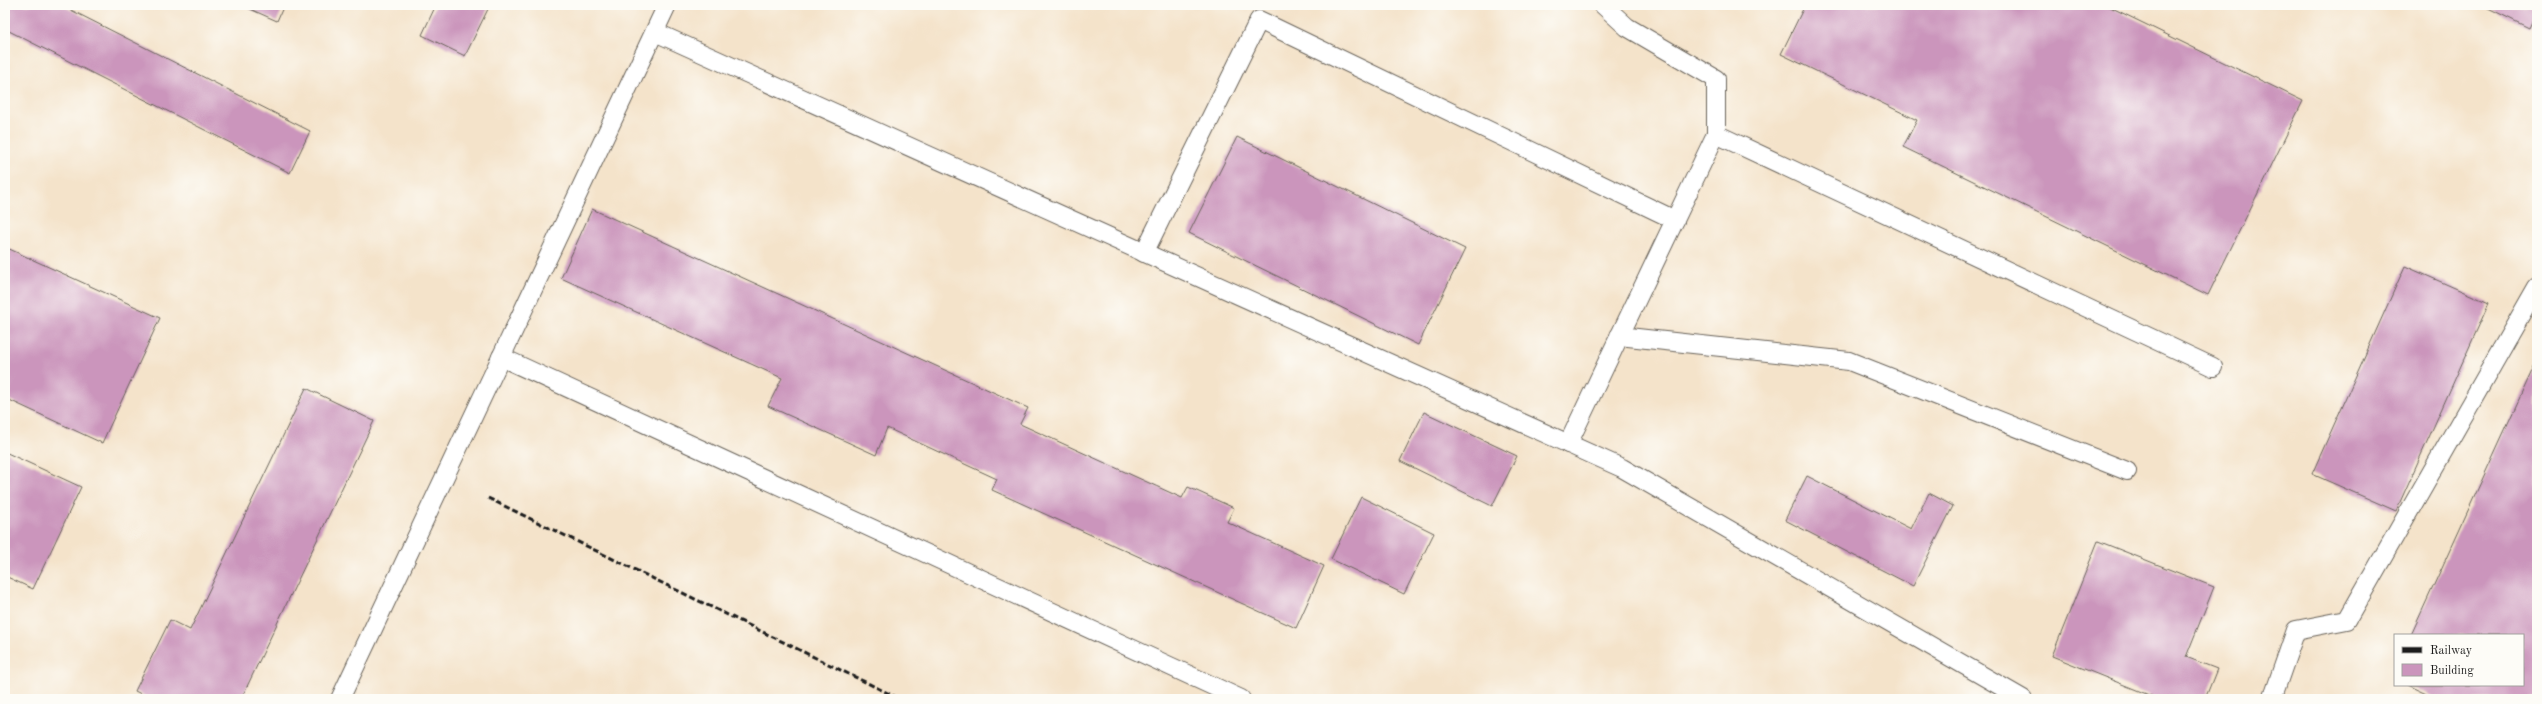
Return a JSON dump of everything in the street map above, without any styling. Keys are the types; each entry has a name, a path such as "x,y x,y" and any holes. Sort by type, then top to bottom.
{"lane":[{"path":"340,699 668,5"},
{"path":"1568,444 1716,134 1716,79 1627,27 1603,5"},
{"path":"1144,253 1259,20 1675,220"},
{"path":"654,32 1622,468 2023,699"},
{"path":"1716,134 2214,367"},
{"path":"2272,699 2296,630 2347,620 2537,287"},
{"path":"1619,336 1849,361 2127,471"},
{"path":"501,357 1241,699"}],"building":[{"path":"10,5 61,5 310,131 290,173 5,29 5,15"},
{"path":"241,5 284,5 277,21"},
{"path":"436,5 490,5 465,56 422,35"},
{"path":"1805,5 2106,5 2303,101 2208,295 1903,147 1917,120 1781,54"},
{"path":"2482,5 2537,5 2537,11 2529,28"},
{"path":"1237,137 1465,249 1418,345 1189,233"},
{"path":"592,209 1028,408 1020,424 1182,498 1188,487 1234,508 1227,522 1324,566 1296,628 992,490 997,479 887,428 876,455 768,406 782,378 561,278"},
{"path":"5,247 160,318 102,443 5,398"},
{"path":"2405,266 2489,303 2396,511 2312,474"},
{"path":"2537,360 2537,699 2437,699 2409,686 2524,686 2524,634 2411,634"},
{"path":"306,388 374,421 241,699 151,699 135,691 170,620 190,630"},
{"path":"1424,412 1517,456 1492,506 1400,461"},
{"path":"5,452 81,487 33,589 5,576"},
{"path":"1807,476 1911,529 1929,493 1953,506 1913,586 1785,520"},
{"path":"1361,497 1434,533 1404,594 1331,559"},
{"path":"2098,541 2214,587 2186,657 2217,669 2205,699 2159,699 2052,656"}],"railway":[{"path":"488,498 900,699"}]}
